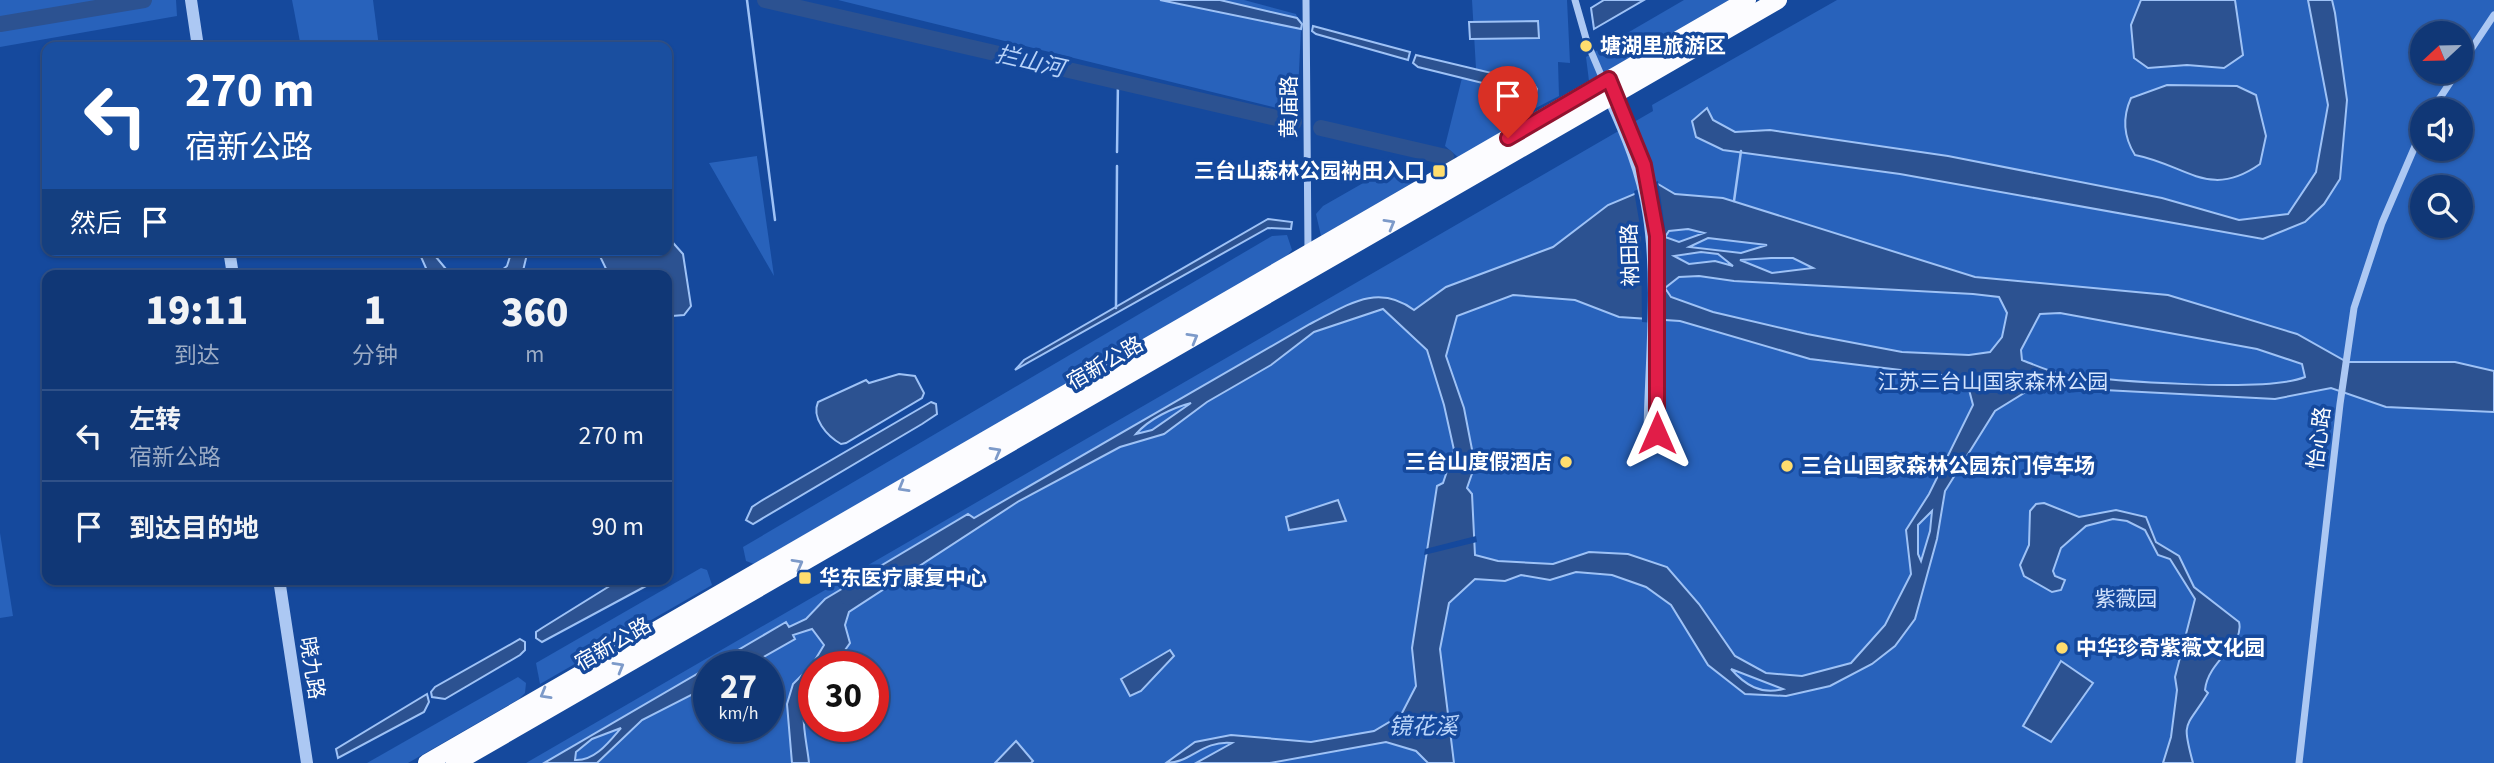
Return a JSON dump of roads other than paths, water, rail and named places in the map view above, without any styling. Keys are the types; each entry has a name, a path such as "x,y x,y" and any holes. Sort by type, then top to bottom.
{"highway":[{"name":"宿新公路","path":"455,763 1607,88 1747,0"},
{"name":"宿新公路","path":"427,763 794,548 1308,256 1607,88 1778,0"}],"street":[{"name":"黄庙路","path":"1306,0 1308,256"},
{"path":"1575,0 1587,42 1607,88"},
{"path":"192,4 197,42"},
{"path":"2473,46 2494,15"},
{"name":"衲田路","path":"1607,88 1635,166 1646,215 1653,325 1657,433 1647,433 1653,325 1657,236 1644,165 1607,88"},
{"name":"怡心路","path":"2299,763 2340,404 2354,308 2382,223 2410,158"},
{"name":"晓九路","path":"280,585 307,763"}],"water":[{"path":"1160,0 1220,0 1297,18 1302,24 1301,29"},
{"path":"1604,0 1644,0 1594,29 1591,8"},
{"path":"2141,0 2235,0 2243,55 2224,68 2187,65 2148,68 2134,58 2131,25"},
{"path":"2308,0 2332,0 2335,13 2347,100 2340,179 2324,204 2305,222 2263,239 1900,174 1723,150 1696,137 1692,121 1707,108 1713,120 1735,132 1770,130 1948,156 2162,198 2239,220 2288,214 2316,172 2328,105"},
{"path":"1538,21 1539,38 1470,39 1469,22"},
{"path":"1313,26 1410,52 1408,60 1316,34 1312,31"},
{"path":"1416,55 1533,83 1537,89 1535,96 1418,67 1413,63"},
{"path":"2167,85 2237,86 2256,95 2266,136 2260,164 2242,174 2212,180 2135,155 2125,127 2131,98"},
{"name":"镜花溪","path":"1658,184 1675,194 1723,198 1975,277 2168,295 2297,334 2347,362 2455,362 2494,371 2494,412 2386,407 2331,388 2275,399 2066,388 2029,390 1995,411 1945,491 1937,539 1915,619 1895,646 1872,664 1830,686 1786,696 1745,694 1708,665 1671,605 1646,587 1612,575 1576,572 1550,580 1521,575 1505,581 1475,579 1449,603 1440,649 1454,763 1428,763 1416,751 1386,742 1270,763 1196,763 1232,743 1222,743 1166,763 1195,742 1231,735 1311,742 1374,731 1401,715 1416,686 1412,648 1437,486 1443,483 1454,450 1427,350 1383,309 1314,332 1271,365 1207,402 1164,434 1120,447 1019,501 849,612 845,625 850,643 844,651 820,651 824,645 812,629 793,635 795,639 774,651 736,651 786,622 789,627 806,619 825,599 968,514 974,518 1336,310 1374,297 1400,302 1414,310 1446,287 1553,247 1608,205","holes":["1688,229 1704,233 1679,242 1665,237 1669,231","1708,238 1767,245 1741,253 1689,247","1701,252 1718,254 1733,266 1715,261 1689,264 1674,256","1793,258 1813,268 1772,273 1740,260","1699,276 1734,281 1973,294 1999,297 2007,313 2002,337 1990,352 1969,355 1902,352 1713,312 1671,297 1665,288 1679,277","1513,295 1575,300 1619,317 1680,321 1810,359 1966,378 1973,405 1929,494 1906,530 1911,574 1885,625 1851,663 1802,676 1766,673 1735,656 1699,604 1667,567 1628,554 1589,552 1553,564 1498,561 1475,555 1472,494 1467,488 1475,465 1464,408 1446,356 1457,316","2060,313 2257,349 2302,364 2305,377 2285,382 2224,385 2115,380 2053,372 2022,360 2021,350 2040,314","1191,403 1152,430 1136,434 1154,419","1932,511 1930,531 1921,561 1918,554 1918,525","896,563 910,566 884,584 866,587 874,575","1731,669 1783,689 1761,690 1742,680"]},
{"path":"1268,219 1292,222 1291,229 1268,228 1015,370 1024,360"},
{"path":"672,242 683,254 691,306 684,315 672,316 672,270 607,270 600,256 672,256"},
{"path":"421,256 436,256 447,270 427,270"},
{"path":"510,256 527,256 523,270 502,270 507,266"},
{"path":"899,374 915,376 924,393 922,398 846,443 836,441 822,426 816,408 818,402 866,380 869,383"},
{"path":"931,402 936,404 937,414 922,424 753,524 746,520 752,507 761,501"},
{"path":"1338,500 1346,521 1289,530 1286,517"},
{"path":"2044,503 2079,517 2116,510 2146,517 2156,542 2179,556 2194,587 2239,622 2237,638 2212,670 2205,690 2208,693 2188,725 2187,739 2193,763 2163,763 2171,737 2177,690 2175,677 2195,599 2170,559 2158,555 2145,530 2127,521 2113,519 2086,526 2061,548 2053,571 2055,576 2065,580 2061,590 2052,592 2024,576 2020,565 2029,545 2030,511 2036,504"},
{"path":"611,585 648,585 542,642 536,638 536,632"},
{"path":"520,639 525,642 525,650 520,655 445,699 432,697 431,692 435,687"},
{"path":"1170,650 1174,656 1141,691 1130,696 1121,679"},
{"path":"2061,661 2093,683 2051,742 2023,726"},
{"path":"693,676 693,694 642,720 597,763 544,763","holes":["621,728 606,745 589,757 575,760 576,752 592,739"]},
{"path":"798,679 798,742 806,742 809,763 792,763 787,704 793,684"},
{"path":"427,694 429,702 424,712 338,758 336,749"},
{"path":"1016,741 1033,761 995,763"}],"waterway":[{"name":"拦山河","path":"0,24 144,0"},
{"path":"747,0 775,220"},
{"name":"拦山河","path":"765,0 1294,122"},
{"path":"1117,152 1118,81"},
{"name":"拦山河","path":"1321,128 1446,157"},
{"path":"1734,201 1741,151"},
{"path":"1116,308 1117,166"},
{"path":"848,597 919,555"}],"place":[{"name":"塘湖里旅游区","path":"1586,46"},
{"name":"三台山森林公园衲田入口","path":"1439,171"},
{"name":"三台山度假酒店","path":"1566,462"},
{"name":"三台山国家森林公园东门停车场","path":"1787,466"},
{"name":"华东医疗康复中心","path":"805,578"},
{"name":"中华珍奇紫薇文化园","path":"2062,648"}],"park label":[{"name":"江苏三台山国家森林公园","path":"1993,382"},
{"name":"紫薇园","path":"2126,599"}]}
